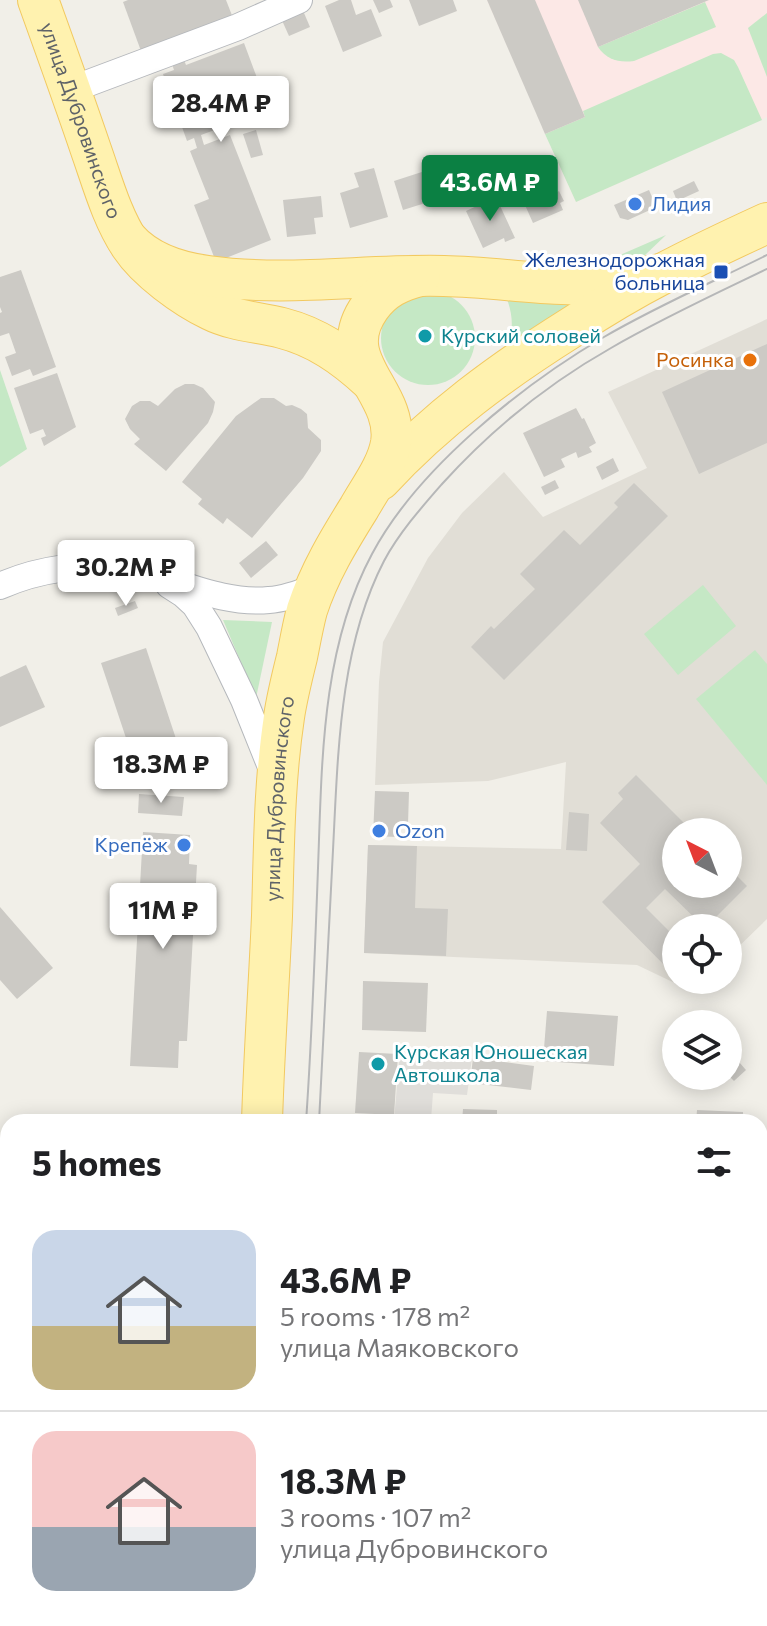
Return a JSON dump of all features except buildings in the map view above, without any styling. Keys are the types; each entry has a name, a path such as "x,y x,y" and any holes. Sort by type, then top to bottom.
{"main road":[{"name":"улица Дубровинского","path":"38,0 110,202 127,239"},
{"path":"369,491 410,447 491,381 599,310 661,274 767,223"},
{"path":"127,239 141,253 154,260 206,276 295,280 445,276 548,284 605,284 661,274"},
{"path":"127,239 153,270 193,300 229,317 311,338 348,360 370,380"},
{"path":"369,491 380,473 391,442 391,427 387,411 359,356 357,345 362,321 391,286 420,276"},
{"name":"улица Дубровинского","path":"262,1114 277,780 284,715 307,611 316,587 334,549 369,491"}],"street":[{"path":"70,90 238,27 299,0"},
{"path":"0,586 46,572 93,566 125,569 241,600 270,600 316,587"},
{"path":"156,577 195,605 209,627 277,780"}],"shaded area":[{"path":"487,0 767,0 767,117 576,202"},
{"path":"767,319 767,919 742,943 742,914 662,914 662,977 637,965 364,953 368,845 561,849 566,762 488,781 375,785 383,642 428,558 462,513 504,472 543,517 647,468 608,392"},
{"name":"Курская Юношеская Автошкола","path":"400,1052 472,1058 467,1095 433,1093 431,1114 395,1114"}],"green space":[{"path":"705,2 716,27 634,61 614,60 598,47"},
{"path":"767,13 767,77 748,28"},
{"path":"721,53 734,60 762,120 576,202 545,134 585,117 583,111"},
{"path":"666,235 644,256 615,269 597,265"},
{"path":"419,291 437,291 462,304 472,320 475,338 472,356 462,372 437,385 419,385 394,372 381,347 381,329 394,304"},
{"path":"507,299 577,303 509,345 512,322"},
{"path":"0,370 27,449 0,467"},
{"path":"703,585 736,626 678,675 644,634"},
{"path":"223,620 272,622 256,698"},
{"path":"755,650 767,664 767,785 696,699"}],"tram line":[{"path":"306,1114 327,707 343,628 355,590 372,554 392,522 444,461 506,404 539,379 624,326 767,255"},
{"path":"319,1114 339,740 349,666 358,630 369,594 384,561 411,521 460,464 543,392 630,337 767,269"}],"place":[{"name":"Лидия","path":"635,204"},
{"name":"Железнодорожная больница","path":"721,272"},
{"name":"Курский соловей","path":"425,336"},
{"name":"Росинка","path":"750,360"},
{"name":"Ozon","path":"379,831"},
{"name":"Крепёж","path":"184,845"},
{"name":"Курская Юношеская Автошкола","path":"378,1064"}]}
